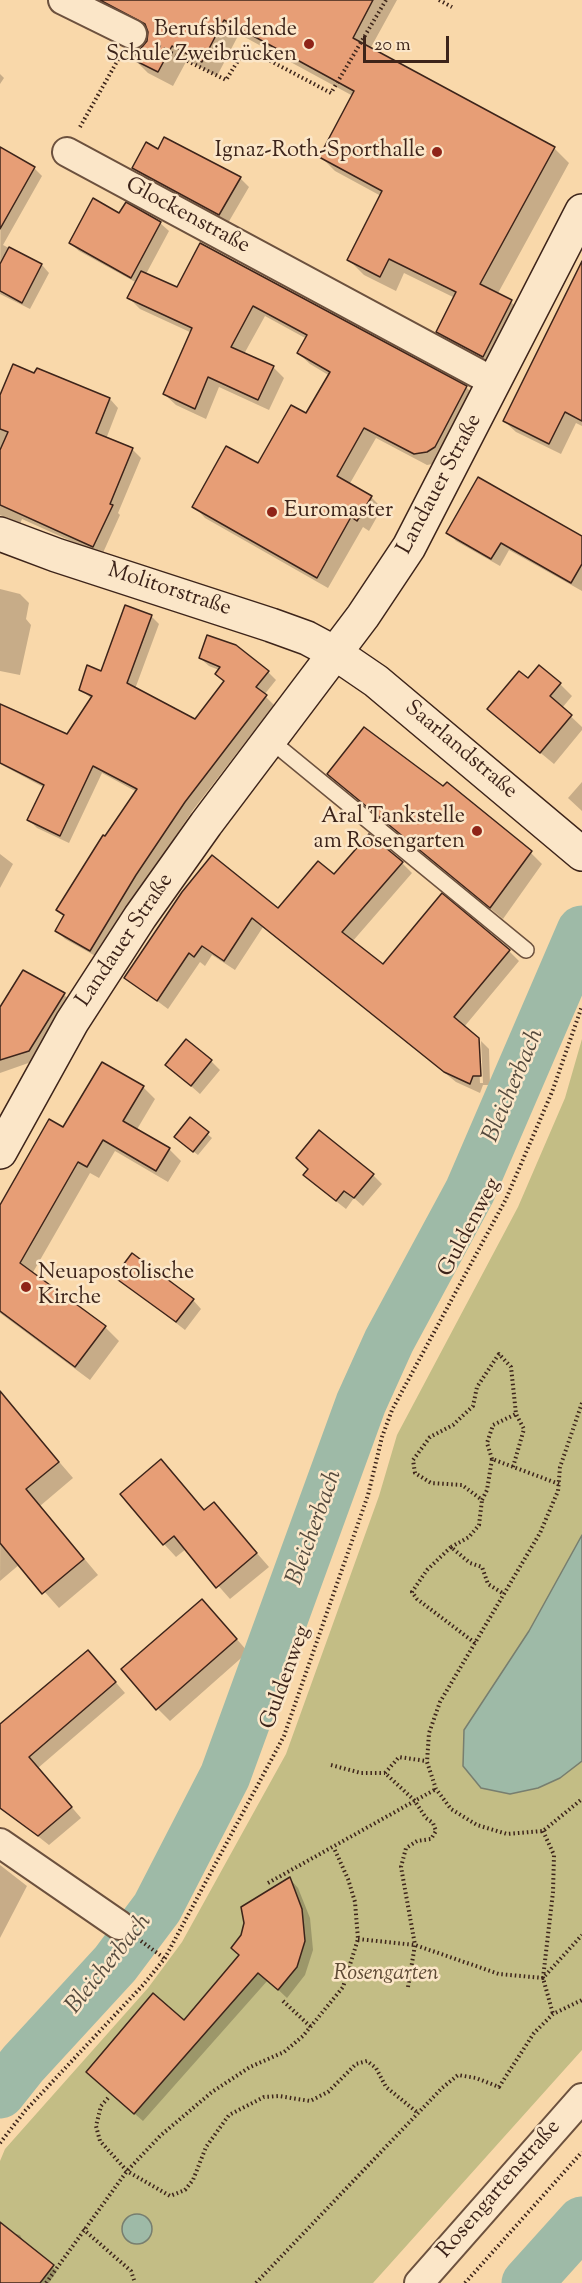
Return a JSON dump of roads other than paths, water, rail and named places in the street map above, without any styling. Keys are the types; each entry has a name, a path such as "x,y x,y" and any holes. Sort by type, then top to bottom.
{"main road":[{"name":"Landauer Straße","path":"0,1152 72,1022 140,917 335,653 409,547 582,211"},
{"name":"Molitorstraße","path":"0,534 56,555 272,625 307,638 335,653"},
{"name":"Saarlandstraße","path":"335,653 376,681 582,854"}],"street":[{"path":"63,0 132,34"},
{"name":"Glockenstraße","path":"67,152 494,382"},
{"path":"0,1843 119,1924"},
{"name":"Rosengartenstraße","path":"419,2283 582,2098"}],"lane":[{"path":"270,740 526,950"}],"waterway":[{"name":"Bleicherbach","path":"0,2093 23,2064 115,1964 157,1908 225,1776 361,1403 389,1341 470,1191 582,931"},
{"path":"527,2283 582,2222"}],"place":[{"name":"Berufsbildende Schule Zweibrücken","path":"309,44"},
{"name":"Ignaz-Roth-Sporthalle","path":"437,152"},
{"name":"Euromaster","path":"272,512"},
{"name":"Aral Tankstelle am Rosengarten","path":"477,831"},
{"name":"Neuapostolische Kirche","path":"26,1287"}],"park label":[{"name":"Rosengarten","path":"386,1975"}]}
